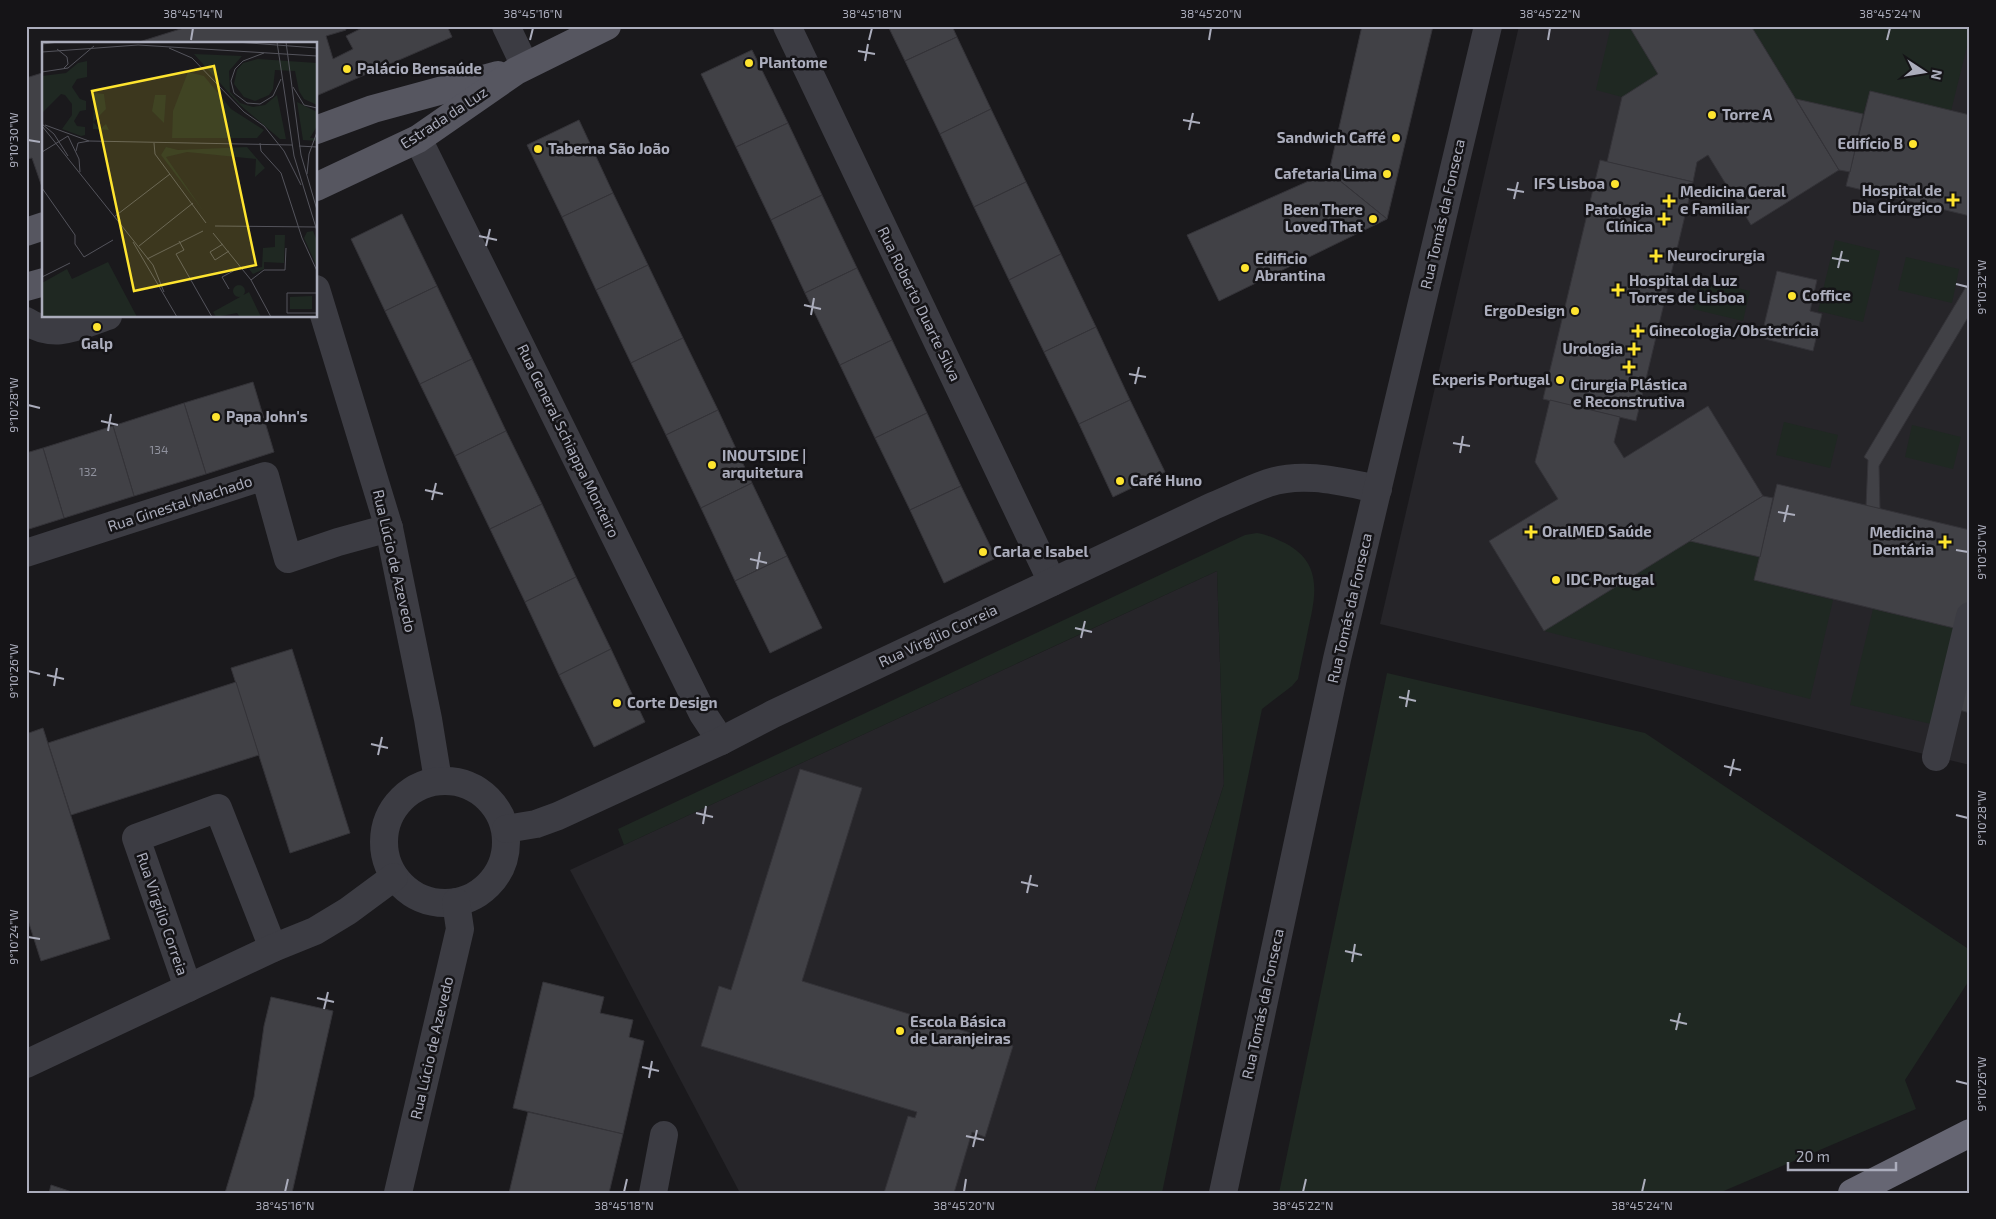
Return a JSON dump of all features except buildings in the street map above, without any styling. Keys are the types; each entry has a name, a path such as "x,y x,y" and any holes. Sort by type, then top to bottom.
{"highway":[{"path":"1852,1193 1970,1133"}],"main road":[{"name":"Estrada da Luz","path":"318,185 418,139 521,68 607,26"},
{"name":"Estrada da Luz","path":"318,129 373,109 521,68"},
{"path":"26,232 42,227"},
{"path":"26,287 42,283"}],"street":[{"path":"506,26 521,68"},
{"name":"Rua Roberto Duarte Silva","path":"787,26 1052,582"},
{"name":"Rua Tomás da Fonseca","path":"1223,1193 1335,668 1488,26"},
{"name":"Rua General Schiappa Monteiro","path":"418,139 703,714 721,741"},
{"name":"Rua Lúcio de Azevedo","path":"318,296 389,528 428,719 438,780"},
{"path":"26,322 38,329 55,332 66,331 102,318"},
{"name":"Rua Ginestal Machado","path":"26,553 265,476 288,559 338,542 389,528"},
{"name":"Rua Virgílio Correia","path":"506,829 536,824 558,816 721,741 773,714 1211,507 1269,483 1299,478 1327,479 1378,489"},
{"path":"1936,757 1970,616"},
{"path":"438,780 456,781 474,787 481,792 499,812 506,829 506,846 503,861 496,876 486,888 472,897 456,902 439,903 422,899 406,890 394,877 386,860 384,843 386,825 393,808 405,794 421,785 438,780"},
{"name":"Rua Virgílio Correia","path":"188,988 136,838 218,808 272,948"},
{"name":"Rua Virgílio Correia","path":"26,1064 272,948 315,930 348,911 394,877"},
{"name":"Rua Lúcio de Azevedo","path":"398,1193 460,929 456,902"},
{"path":"653,1193 664,1135"}],"shaded area":[{"path":"1519,26 1970,26 1970,765 1380,624"},
{"path":"1611,26 1629,26 1658,74 1622,97 1596,90"},
{"path":"1751,26 1970,26 1970,34 1951,111 1870,91 1863,114 1796,99"},
{"path":"1835,240 1880,251 1863,322 1818,311"},
{"path":"1906,257 1959,269 1952,303 1898,290"},
{"path":"1700,279 1750,291 1743,321 1693,309"},
{"path":"1784,422 1838,435 1830,468 1776,455"},
{"path":"1912,425 1961,437 1953,469 1905,457"},
{"path":"1257,533 1285,543 1306,560 1314,581 1313,604 1298,679 1292,686 1262,709 1162,1193 1094,1193 1224,784 1217,571 624,845 618,829 1245,535"},
{"path":"1690,541 1760,557 1754,580 1833,600 1810,699 1544,631"},
{"name":"Escola Básica de Laranjeiras","path":"1217,571 1224,784 1094,1193 740,1193 570,870"},
{"path":"1873,609 1954,628 1931,724 1850,705"},
{"path":"1387,673 1645,733 1970,950 1970,979 1905,1080 1916,1109 1719,1193 1279,1193"}],"place":[{"name":"Plantome","path":"749,63"},
{"name":"Palácio Bensaúde","path":"347,69"},
{"name":"Torre A","path":"1712,115"},
{"name":"Sandwich Caffé","path":"1396,138"},
{"name":"Edifício B","path":"1913,144"},
{"name":"Taberna São João","path":"538,149"},
{"name":"Cafetaria Lima","path":"1387,174"},
{"name":"IFS Lisboa","path":"1615,184"},
{"name":"Hospital de Dia Cirúrgico","path":"1953,200"},
{"name":"Medicina Geral e Familiar","path":"1669,201"},
{"name":"Been There Loved That","path":"1373,219"},
{"name":"Patologia Clínica","path":"1664,219"},
{"name":"Neurocirurgia","path":"1656,256"},
{"name":"Edificio Abrantina","path":"1245,268"},
{"name":"Hospital da Luz Torres de Lisboa","path":"1618,290"},
{"name":"Coffice","path":"1792,296"},
{"name":"ErgoDesign","path":"1575,311"},
{"name":"Galp","path":"97,327"},
{"name":"Ginecologia/Obstetrícia","path":"1638,331"},
{"name":"Urologia","path":"1634,349"},
{"name":"Cirurgia Plástica e Reconstrutiva","path":"1629,367"},
{"name":"Experis Portugal","path":"1560,380"},
{"name":"Papa John's","path":"216,417"},
{"name":"INOUTSIDE | arquitetura","path":"712,465"},
{"name":"Café Huno","path":"1120,481"},
{"name":"OralMED Saúde","path":"1531,532"},
{"name":"Medicina Dentária","path":"1945,542"},
{"name":"Carla e Isabel","path":"983,552"},
{"name":"IDC Portugal","path":"1556,580"},
{"name":"Corte Design","path":"617,703"},
{"name":"Escola Básica de Laranjeiras","path":"900,1031"}]}
